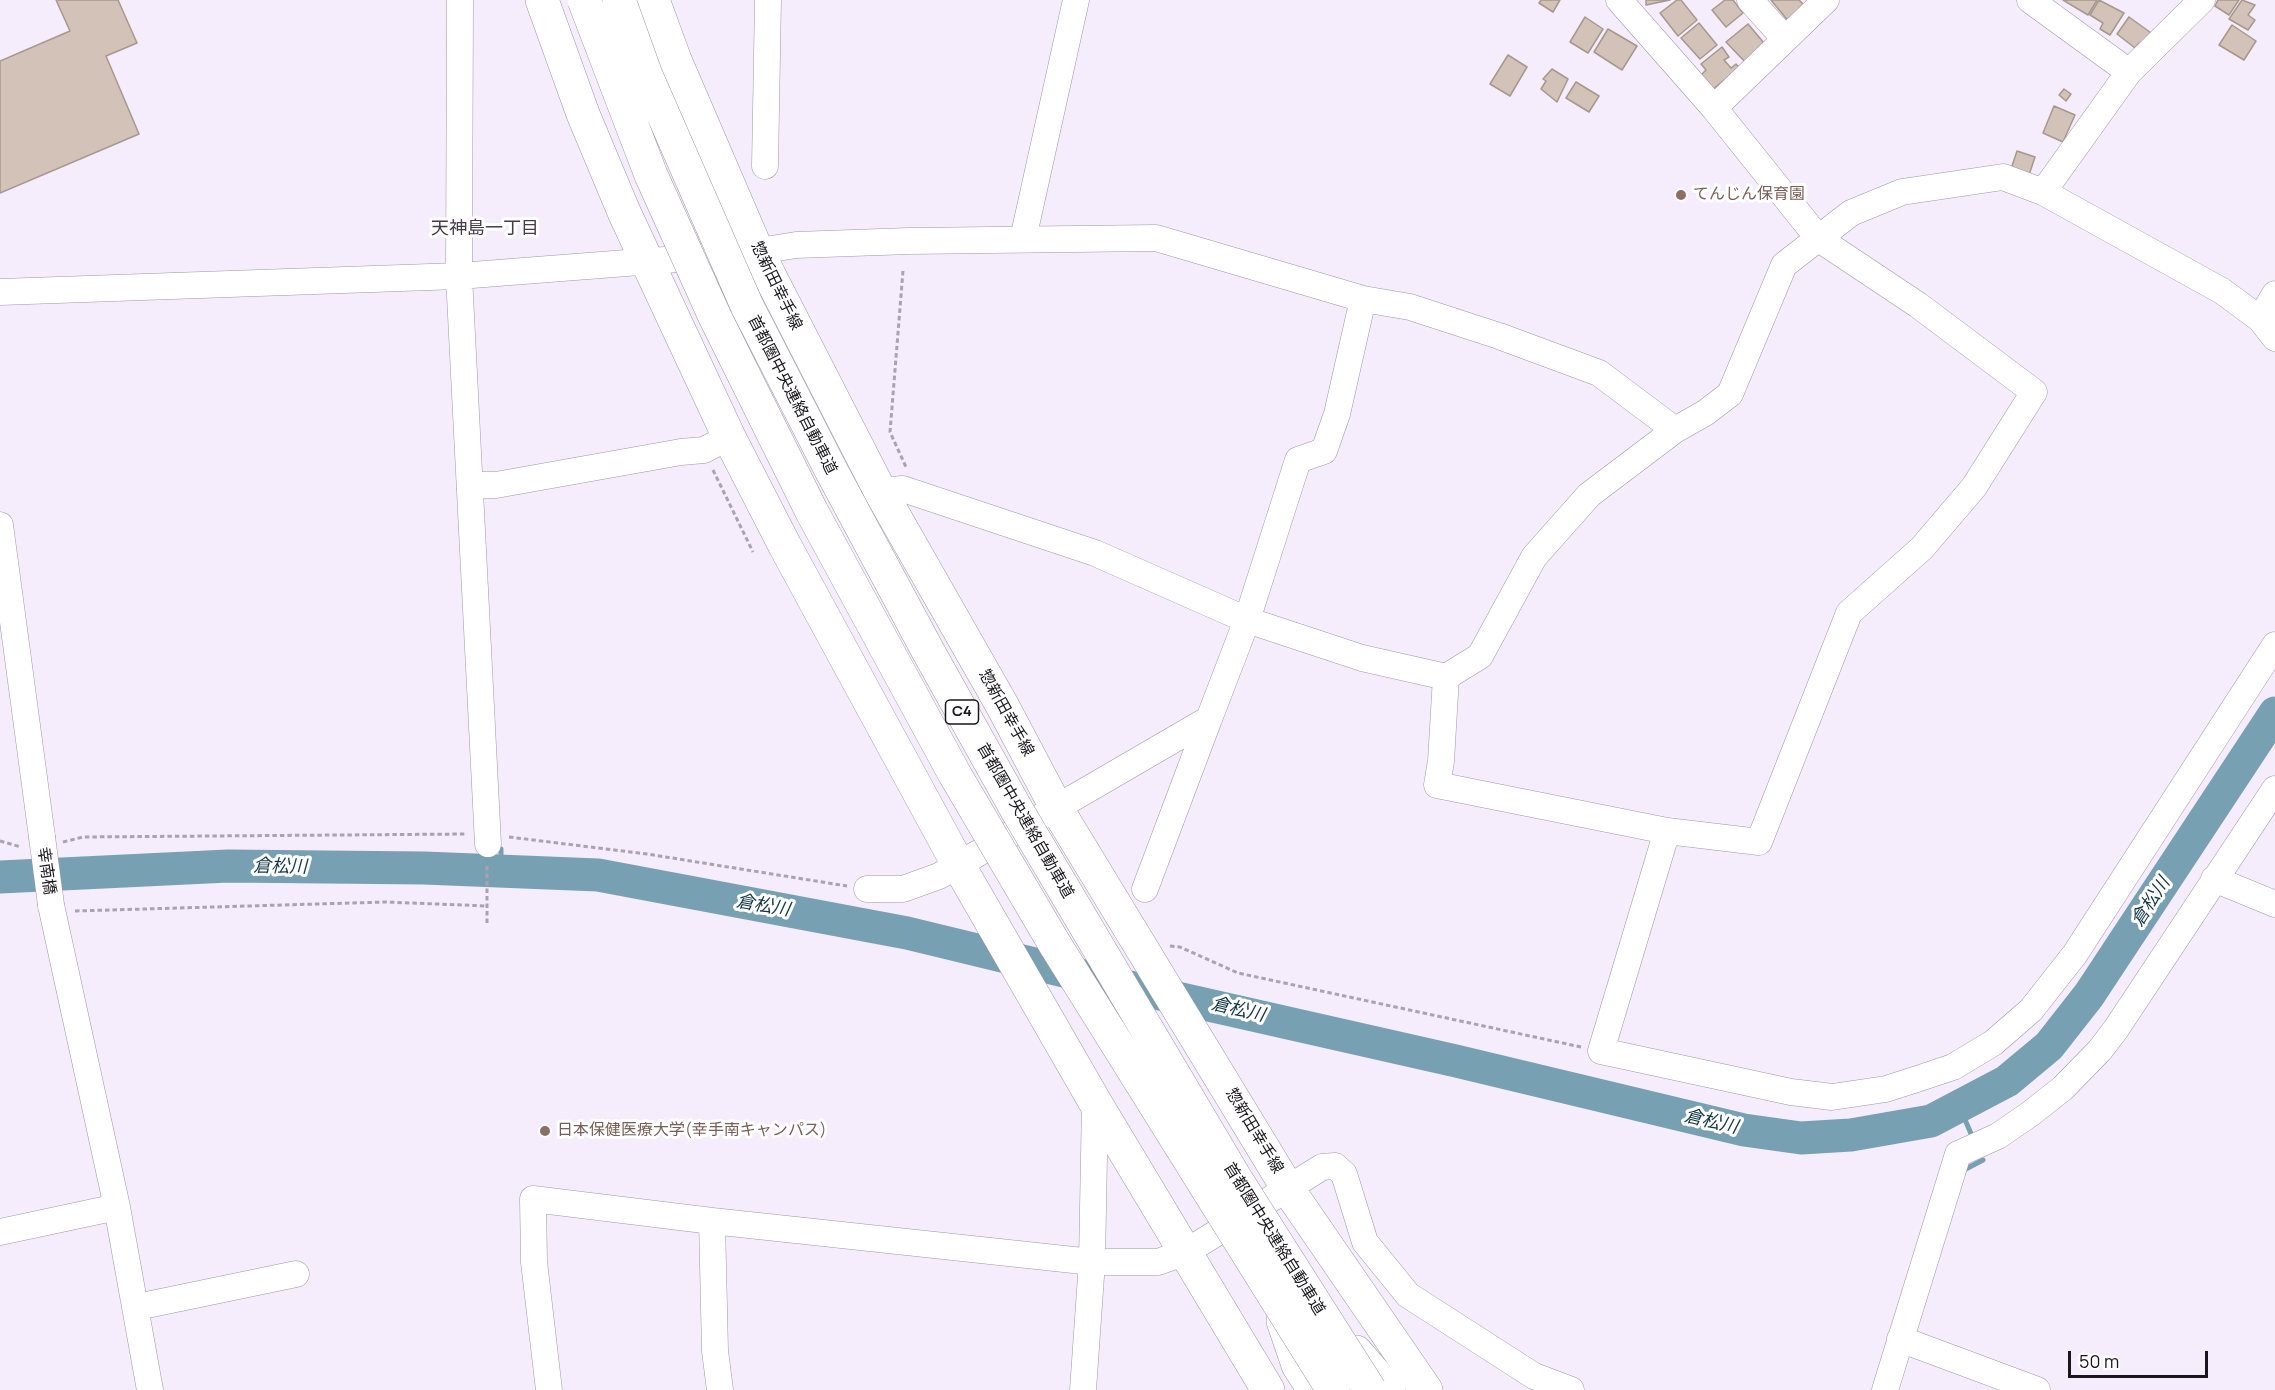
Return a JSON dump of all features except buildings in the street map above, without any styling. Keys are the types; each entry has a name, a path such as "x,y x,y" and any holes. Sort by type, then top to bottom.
{"main road":[{"path":"542,0 583,114 646,261 716,444 860,688 1095,1102 1268,1390"},
{"name":"首都圏中央連絡自動車道","path":"584,0 651,175 714,317 812,512 954,773 1054,943 1333,1390"},
{"name":"首都圏中央連絡自動車道","path":"619,0 651,86 738,286 832,472 1018,812 1234,1176 1370,1390"},
{"name":"惣新田幸手線","path":"653,0 675,60 758,253 896,492 1002,705 1057,808 1288,1189 1426,1390"},
{"path":"1278,1304 1298,1365 1314,1390"},
{"path":"1325,1320 1377,1374 1389,1390"}],"street":[{"path":"460,0 459,276 487,839"},
{"path":"765,166 768,0"},
{"path":"1023,239 1076,0"},
{"path":"1446,677 1441,760 1437,785 1667,831 1759,842 1849,613 1922,548 1974,488 2034,392 1918,305 1819,238 1714,108 1619,0"},
{"path":"1750,0 1785,39"},
{"path":"1714,108 1826,0"},
{"path":"2030,0 2129,72"},
{"path":"2043,192 2129,72 2202,0"},
{"path":"896,492 1095,553 1247,620 1362,658 1446,677 1480,656 1534,557 1589,495 1675,430 1705,413 1730,394 1784,265 1851,213 1902,192 2003,177 2043,192 2222,291 2267,328 2275,294"},
{"path":"0,292 459,276 758,253 796,245 1156,238 1363,299 1410,307 1499,336 1599,373 1675,430"},
{"path":"1145,889 1247,620 1298,460 1324,451 1336,414 1363,299"},
{"path":"471,485 496,485 716,444"},
{"name":"幸南橋","path":"0,525 51,909 117,1207 137,1306 150,1390"},
{"path":"1667,831 1601,1051 1791,1092 1832,1096 1886,1089 1953,1067 1993,1043 2031,1010 2075,954 2275,645"},
{"path":"867,889 903,889 926,883 959,866 1209,719"},
{"path":"1885,1390 1958,1154 1998,1136 2030,1114 2063,1088 2100,1050 2275,789"},
{"path":"2214,879 2275,904"},
{"path":"1083,1390 1092,1262 1095,1102"},
{"path":"549,1390 534,1262 533,1199 712,1221 1092,1262 1158,1262 1186,1252 1322,1167 1335,1166 1344,1174 1365,1242 1408,1295 1534,1376 1571,1390"},
{"path":"0,1232 117,1207"},
{"path":"712,1221 715,1352 720,1390"},
{"path":"137,1306 296,1274"},
{"path":"1900,1339 2037,1390"}],"path":[{"path":"896,492 911,478 890,432 903,271"},
{"path":"716,444 753,552"},
{"path":"0,841 18,847 83,837 487,839 647,854 867,889"},
{"path":"487,839 487,923"},
{"path":"51,909 386,902 487,906"},
{"path":"1145,952 1164,945 1180,946 1238,973 1601,1051"}],"waterway":[{"name":"倉松川","path":"0,877 228,866 424,868 598,875 907,933 1744,1130 1801,1138 1851,1135 1931,1121 2007,1081 2049,1046 2089,995 2275,713"},
{"path":"501,849 501,871"},
{"path":"1960,1108 1972,1136"},
{"path":"1962,1171 1983,1160"}],"place":[{"name":"てんじん保育園","path":"1681,195"},
{"name":"日本保健医療大学(幸手南キャンパス)","path":"545,1131"}],"district":[{"name":"天神島一丁目","path":"485,229"}]}
